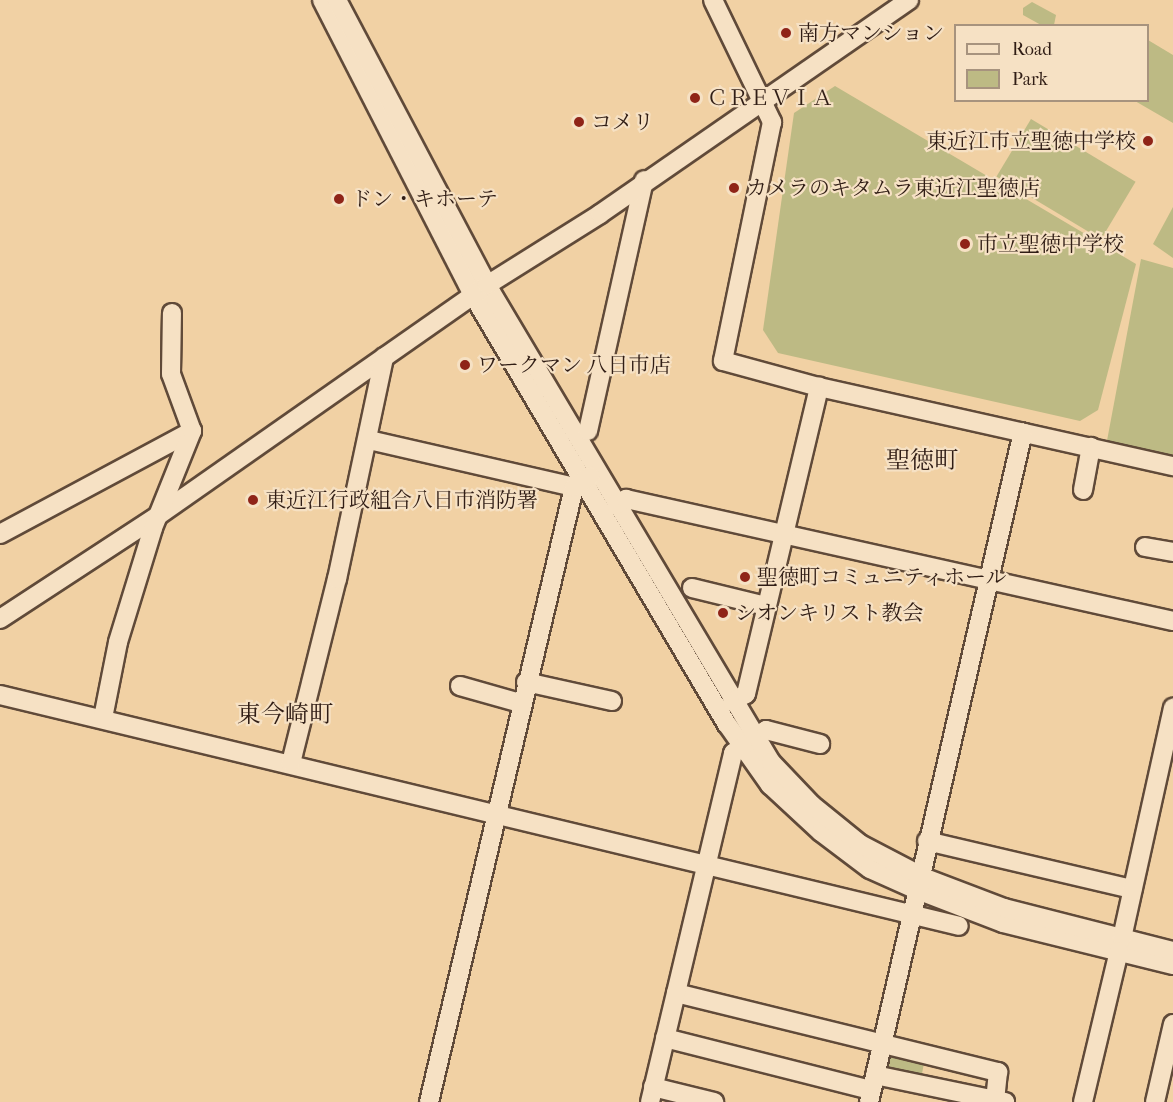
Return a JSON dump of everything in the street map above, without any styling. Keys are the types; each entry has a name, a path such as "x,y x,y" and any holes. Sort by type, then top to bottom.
{"street":[{"path":"322,0 585,480 749,742"},
{"path":"337,0 480,290"},
{"path":"713,0 772,122 723,361 819,387 1173,466"},
{"path":"0,619 159,515 480,290 600,214 644,180 909,0"},
{"path":"588,430 644,180"},
{"path":"103,718 118,642 159,515 192,431 171,374 172,313"},
{"path":"291,763 369,440 384,357"},
{"path":"732,702 746,694 819,387"},
{"path":"0,534 192,431"},
{"path":"872,1089 917,882 1023,432"},
{"path":"369,440 585,480 616,505 732,702 770,785 821,832 870,869 1121,944 1173,965"},
{"path":"1083,490 1091,447"},
{"path":"429,1102 520,703 585,480"},
{"path":"616,505 626,499 1173,621"},
{"path":"1145,547 1173,552"},
{"path":"692,588 766,606"},
{"path":"526,682 612,702"},
{"path":"460,686 520,703"},
{"path":"0,694 291,763 495,817 959,926"},
{"path":"1083,1102 1121,944 1173,708"},
{"path":"714,1102 651,1094 733,753 766,730 820,744"},
{"path":"927,841 1132,890"},
{"path":"1121,944 1173,951"},
{"path":"665,1038 872,1089 1001,1101 998,1072 676,993"},
{"path":"1155,1102 1173,1024"}],"green space":[{"path":"1032,2 1056,15 1054,24 1039,24 1023,15 1023,8"},
{"path":"1149,41 1173,55 1173,123 1137,102 1149,102"},
{"path":"835,86 1136,264 1098,410 1080,421 778,353 763,330 794,113"},
{"path":"1031,119 1136,182 1101,239 996,176"},
{"path":"1173,207 1173,258 1153,244"},
{"path":"1141,259 1173,268 1173,458 1106,446"},
{"path":"885,1049 925,1057 921,1077 881,1070"}],"place":[{"name":"南方マンション","path":"786,33"},
{"name":"ＣＲＥＶＩＡ","path":"695,98"},
{"name":"コメリ","path":"579,122"},
{"name":"東近江市立聖徳中学校","path":"1148,141"},
{"name":"カメラのキタムラ東近江聖徳店","path":"734,188"},
{"name":"ドン・キホーテ","path":"339,199"},
{"name":"市立聖徳中学校","path":"965,244"},
{"name":"ワークマン 八日市店","path":"465,365"},
{"name":"東近江行政組合八日市消防署","path":"253,500"},
{"name":"聖徳町コミュニティホール","path":"745,577"},
{"name":"シオンキリスト教会","path":"723,613"}],"district":[{"name":"聖徳町","path":"922,461"},
{"name":"東今崎町","path":"285,715"}]}
